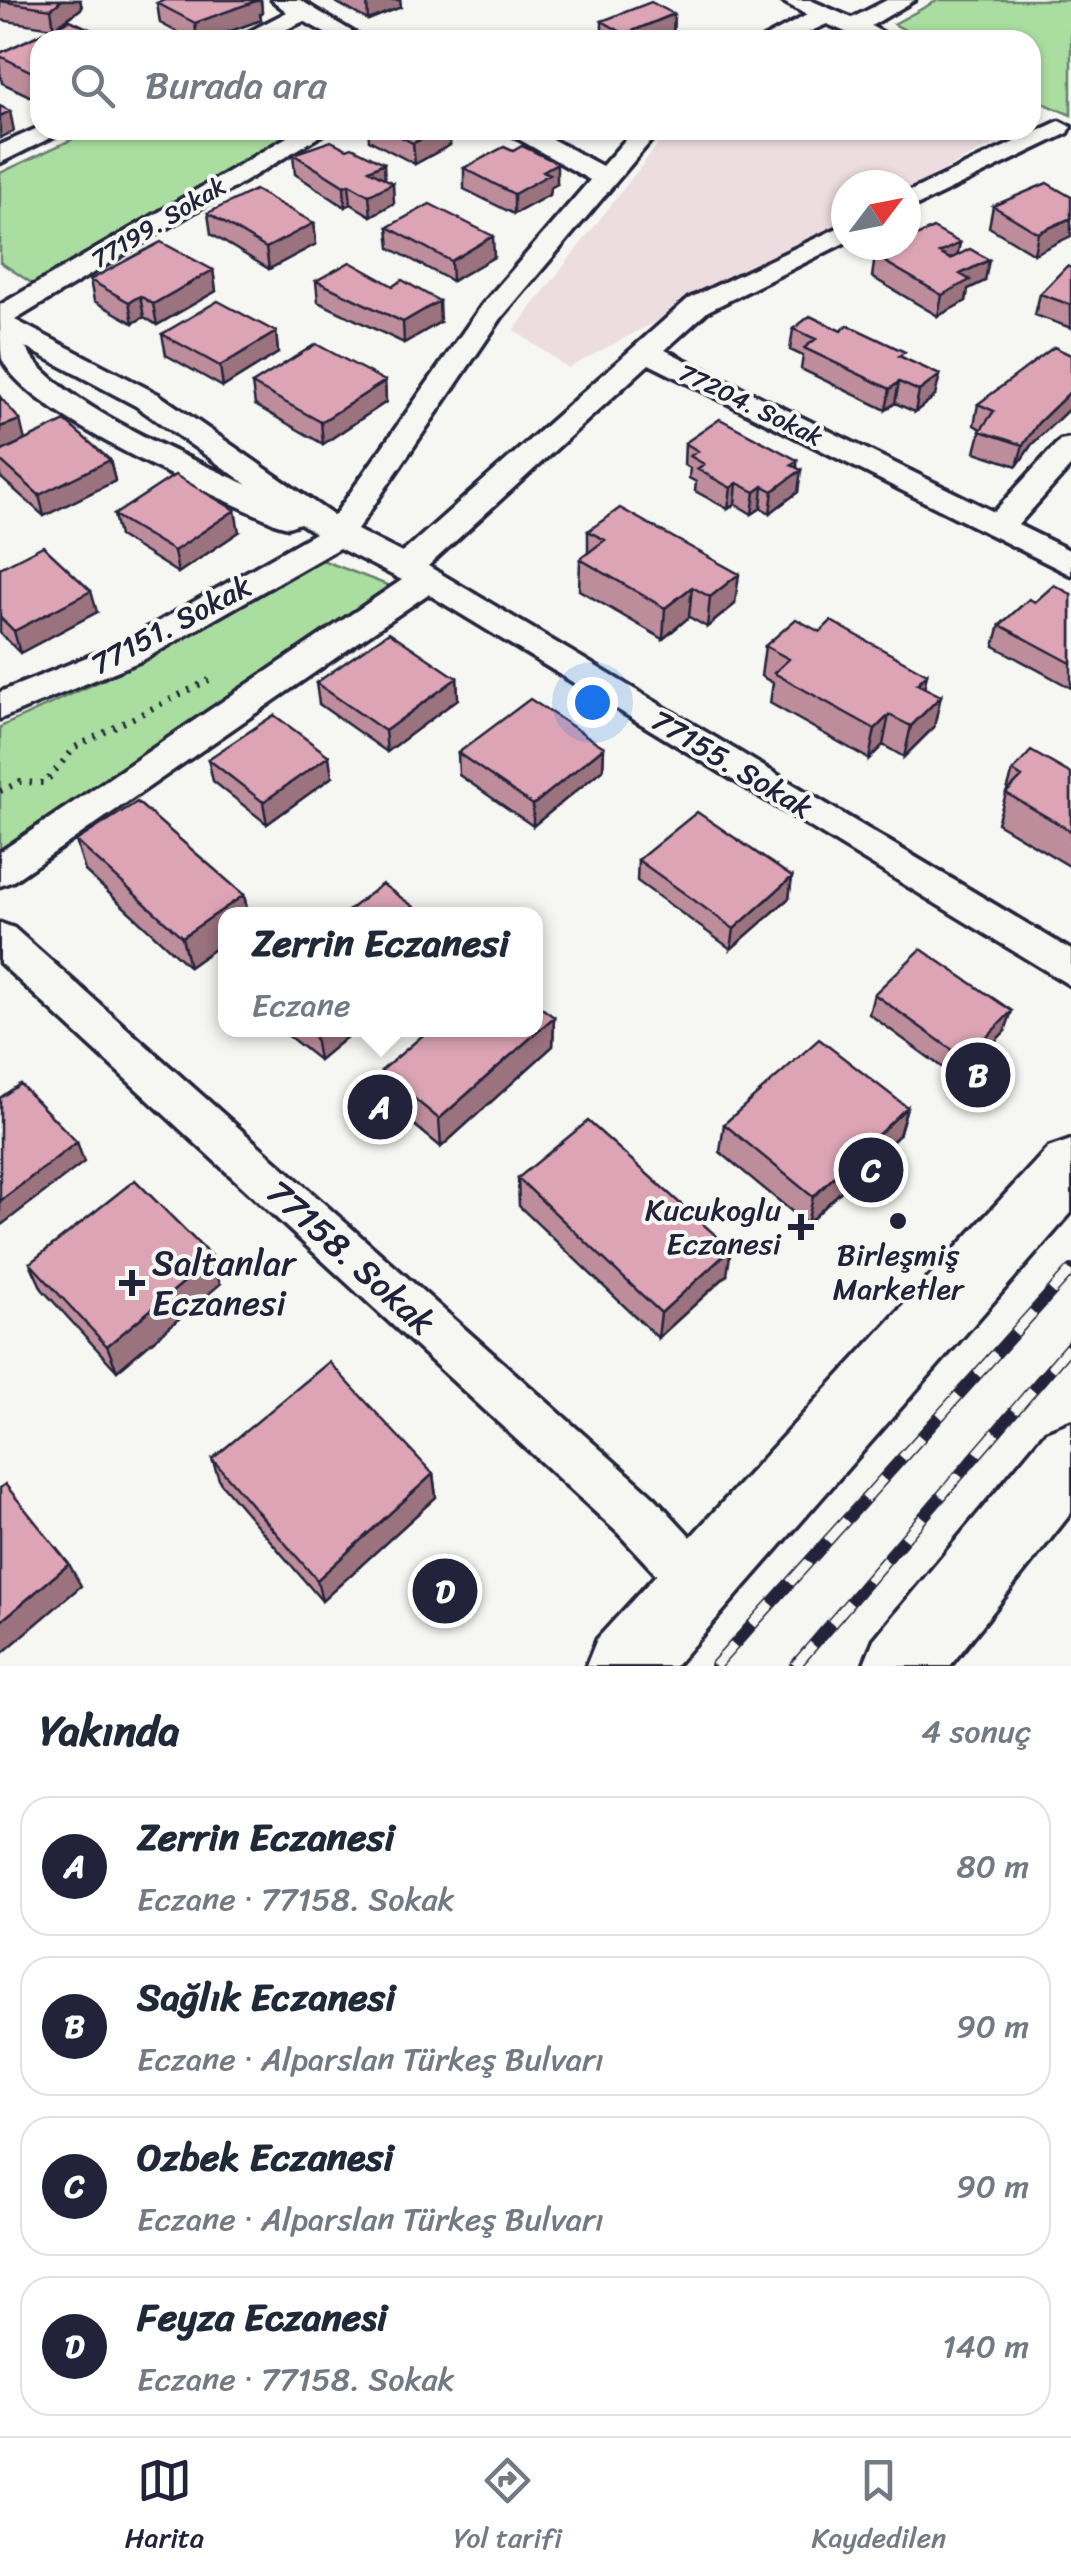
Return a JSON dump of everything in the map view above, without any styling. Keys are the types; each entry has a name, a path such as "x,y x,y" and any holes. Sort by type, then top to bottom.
{"main road":[{"path":"624,1666 1071,1168"},
{"path":"901,1666 1071,1457"}],"street":[{"path":"283,0 336,30"},
{"path":"791,0 865,30"},
{"path":"856,25 904,0"},
{"path":"266,30 305,12"},
{"path":"794,30 829,14"},
{"path":"1041,120 1065,130"},
{"path":"921,196 1065,130"},
{"path":"0,155 32,140"},
{"name":"77199. Sokak","path":"0,323 301,140"},
{"path":"535,140 607,179"},
{"path":"338,534 492,311 639,140"},
{"name":"77204. Sokak","path":"831,239 698,304 643,350 1071,564"},
{"name":"77155. Sokak","path":"0,323 18,362 45,390 264,509 338,534"},
{"name":"77155. Sokak","path":"0,323 146,400 338,534 417,574 1071,970"},
{"path":"0,871 417,574 643,350"},
{"path":"998,527 1071,448"},
{"name":"77151. Sokak","path":"0,706 130,652 338,534"},
{"name":"77158. Sokak","path":"0,939 636,1515 697,1581"}],"path":[{"path":"0,791 20,782 45,783 75,747 212,678"}],"shaded area":[{"path":"661,140 1001,140 921,182 921,170 831,170 831,229 568,368 514,330"}],"green space":[{"path":"938,0 1071,0 1071,115 1041,102 1041,30 905,30 894,24"},
{"path":"71,140 285,140 36,286 0,262 0,173"},
{"path":"322,560 390,586 0,853 0,727 140,663"}],"building":[{"path":"0,0 62,0 51,9"},
{"path":"259,0 195,23 157,3"},
{"path":"651,2 674,14 635,30 618,30 602,21"},
{"path":"70,20 92,30 49,30"},
{"path":"30,39 30,71 0,56"},
{"path":"331,141 384,163 369,170 393,183 369,195 349,184 344,186 293,154"},
{"path":"522,146 557,163 543,171 550,174 514,194 464,168 504,147 513,151"},
{"path":"1047,183 1071,197 1071,218 1038,233 993,206"},
{"path":"255,190 314,223 266,248 208,213"},
{"path":"430,204 493,236 451,261 388,227"},
{"path":"933,228 960,243 939,253 950,259 970,249 989,260 960,274 970,280 942,295 882,260 921,260 921,234"},
{"path":"161,242 213,270 153,304 140,296 129,302 90,280"},
{"path":"350,262 393,286 402,280 439,301 403,322 316,281"},
{"path":"1067,266 1071,268 1071,305 1040,294"},
{"path":"218,301 276,332 220,366 162,334"},
{"path":"810,316 841,331 848,325 905,352 899,356 940,375 919,391 899,382 890,389 804,348 816,339 793,329"},
{"path":"316,344 385,381 321,422 252,384"},
{"path":"1054,347 1071,355 1071,391 1038,423 1023,445 980,431 994,411 978,404"},
{"path":"0,397 20,420 0,427"},
{"path":"720,419 797,460 791,465 801,470 773,491 763,486 755,492 737,483 731,488 697,469 704,464 690,456 698,451 685,443"},
{"path":"65,421 110,460 39,495 0,460 0,452"},
{"path":"175,475 235,510 174,551 114,515"},
{"path":"620,508 739,574 710,597 692,587 665,608 580,559 605,540 588,531"},
{"path":"43,546 91,591 14,631 0,617 0,568"},
{"path":"1054,585 1071,594 1071,663 1000,625 1029,599 1035,602"},
{"path":"796,619 820,632 831,621 927,674 917,684 941,696 911,726 889,715 875,729 774,673 789,659 765,646"},
{"path":"389,632 457,678 385,731 316,683"},
{"path":"530,699 604,747 533,805 458,753"},
{"path":"274,715 329,756 263,802 208,759"},
{"path":"1031,751 1071,774 1071,831 1006,793 1022,777 1013,771"},
{"path":"137,802 244,895 226,907 218,907 218,913 182,937 76,841"},
{"path":"697,812 792,877 734,929 638,860"},
{"path":"382,884 414,907 353,907"},
{"path":"921,949 1012,1011 965,1059 874,994"},
{"path":"543,1009 554,1017 543,1027"},
{"path":"421,1037 531,1037 439,1119 381,1071"},
{"path":"819,1039 907,1107 813,1197 724,1124"},
{"path":"20,1084 77,1142 0,1201 0,1098"},
{"path":"588,1121 731,1249 661,1313 518,1178"},
{"path":"135,1180 213,1258 107,1346 30,1263"},
{"path":"329,1362 433,1474 317,1580 212,1459"},
{"path":"5,1484 69,1564 0,1622 0,1488"}],"railway":[{"path":"715,1666 1071,1270"},
{"path":"795,1666 1071,1345"}],"place":[{"name":"Sağlık Eczanesi","path":"978,1075"},
{"name":"Zerrin Eczanesi","path":"380,1107"},
{"name":"Ozbek Eczanesi","path":"871,1170"},
{"name":"Birleşmiş Marketler","path":"898,1221"},
{"name":"Kucukoglu Eczanesi","path":"801,1227"},
{"name":"Saltanlar Eczanesi","path":"132,1283"},
{"name":"Feyza Eczanesi","path":"445,1591"}]}
